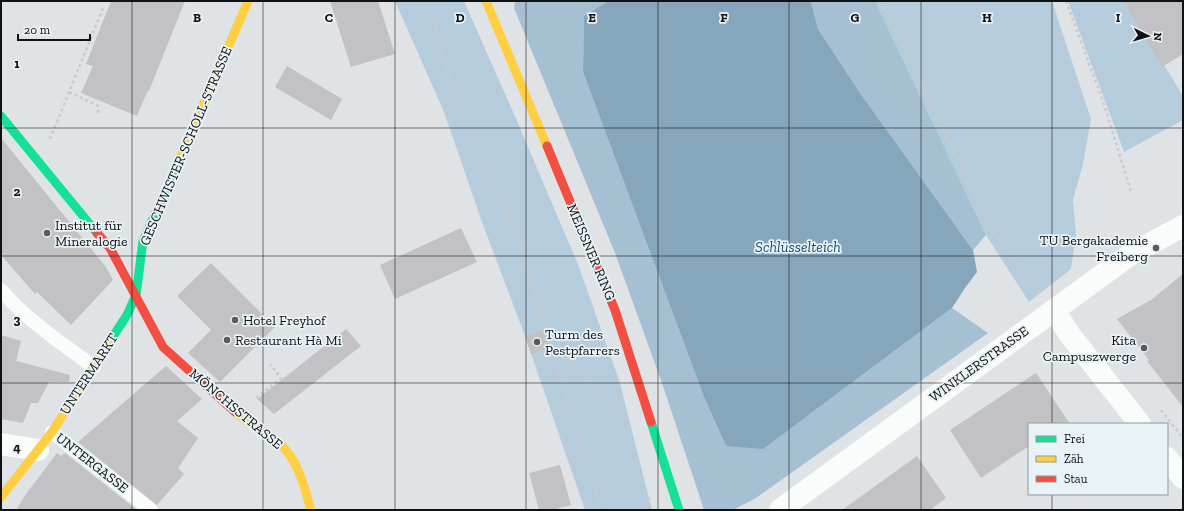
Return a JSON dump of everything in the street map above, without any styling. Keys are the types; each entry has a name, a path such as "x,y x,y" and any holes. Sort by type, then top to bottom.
{"street":[{"name":"GESCHWISTER-SCHOLL-STRASSE","path":"136,295 143,241 169,185 248,1"},
{"name":"MEISSNER RING","path":"486,1 615,310 679,510"},
{"name":"MÖNCHSSTRASSE","path":"1,116 110,248 163,347 237,414 281,445 299,470 311,510"},
{"name":"WINKLERSTRASSE","path":"780,510 1131,254 1183,226"},
{"name":"UNTERMARKT","path":"1,497 52,432 128,316 136,295"},
{"path":"1054,310 1070,335 1139,423"},
{"path":"1,444 38,450"},
{"path":"1168,459 1183,478"}],"lane":[{"path":"1,290 14,306 51,336 94,367"},
{"name":"UNTERGASSE","path":"52,432 151,510"}],"path":[{"path":"429,1 453,93 521,245 597,492 601,510"},
{"path":"882,1 992,230 1054,310"},
{"path":"1066,1 1104,104 1131,192"},
{"path":"48,143 103,8"},
{"path":"69,92 98,106 98,113"},
{"path":"549,340 626,421"},
{"path":"237,414 281,378 270,364"},
{"path":"1161,410 1183,438"},
{"path":"645,510 650,496"}],"shaded area":[{"path":"395,1 464,1 579,267 620,383 652,510 585,510 525,336 482,222 444,112"},
{"path":"515,1 608,1 584,16 583,72 704,397 726,446 810,414 952,308 988,333 756,498 733,510 704,510 662,383 615,253 514,8"},
{"path":"811,1 875,1 986,235 973,250 860,93 818,29"},
{"path":"875,1 1052,1 1091,119 1083,164 1073,200 1076,235 1071,269 1029,302 986,235"},
{"path":"1068,1 1125,1 1183,96 1183,120 1124,152"}],"water":[{"name":"Schlüsselteich","path":"608,1 811,1 818,29 860,93 973,250 977,272 952,308 763,449 726,446 704,397 583,72 584,16"}],"building":[{"path":"111,1 185,1 149,91 148,90 137,116 81,93 93,66 86,64"},
{"path":"330,1 378,1 395,54 351,67"},
{"path":"1123,1 1183,1 1183,54 1162,67"},
{"path":"287,66 342,99 331,120 275,87"},
{"path":"1,138 106,267 113,280 71,325 37,292 35,294 1,255"},
{"path":"461,228 477,262 395,299 380,265"},
{"name":"Hotel Freyhof","path":"211,263 275,327 220,382 188,353 211,330 177,296"},
{"path":"1183,274 1183,407 1147,361 1149,360 1117,319 1151,300"},
{"path":"346,329 361,346 274,414 257,399"},
{"name":"Turm des Pestpfarrers","path":"543,330 548,348 531,354 525,336"},
{"path":"1,335 21,341 16,361 70,375 69,382 49,382 38,403 31,403 23,423 1,419"},
{"path":"166,366 202,399 177,421 198,438 178,468 184,474 157,505 78,442"},
{"path":"1036,373 1069,423 1028,423 1028,447 981,478 950,430"},
{"path":"57,453 61,456 65,453 137,510 16,510 26,494"},
{"path":"917,456 946,498 930,510 842,510"},
{"path":"560,465 571,505 552,510 539,510 529,473"}],"traffic: fast":[{"path":"1,116 97,233"},
{"path":"110,341 127,315 136,295 143,241 176,168"},
{"path":"651,422 679,510"}],"traffic: slow":[{"path":"176,168 248,1"},
{"path":"486,1 547,146"},
{"path":"1,497 52,432 110,341"},
{"path":"235,412 280,444 292,458 303,483 311,510"}],"traffic: jam":[{"path":"547,146 615,310 651,422"},
{"path":"97,233 110,248 163,347 235,412"}],"place":[{"name":"Institut für Mineralogie","path":"47,233"},
{"name":"TU Bergakademie Freiberg","path":"1156,248"},
{"name":"Hotel Freyhof","path":"235,320"},
{"name":"Restaurant Hà Mi","path":"227,340"},
{"name":"Turm des Pestpfarrers","path":"537,342"},
{"name":"Kita Campuszwerge","path":"1144,348"}]}
